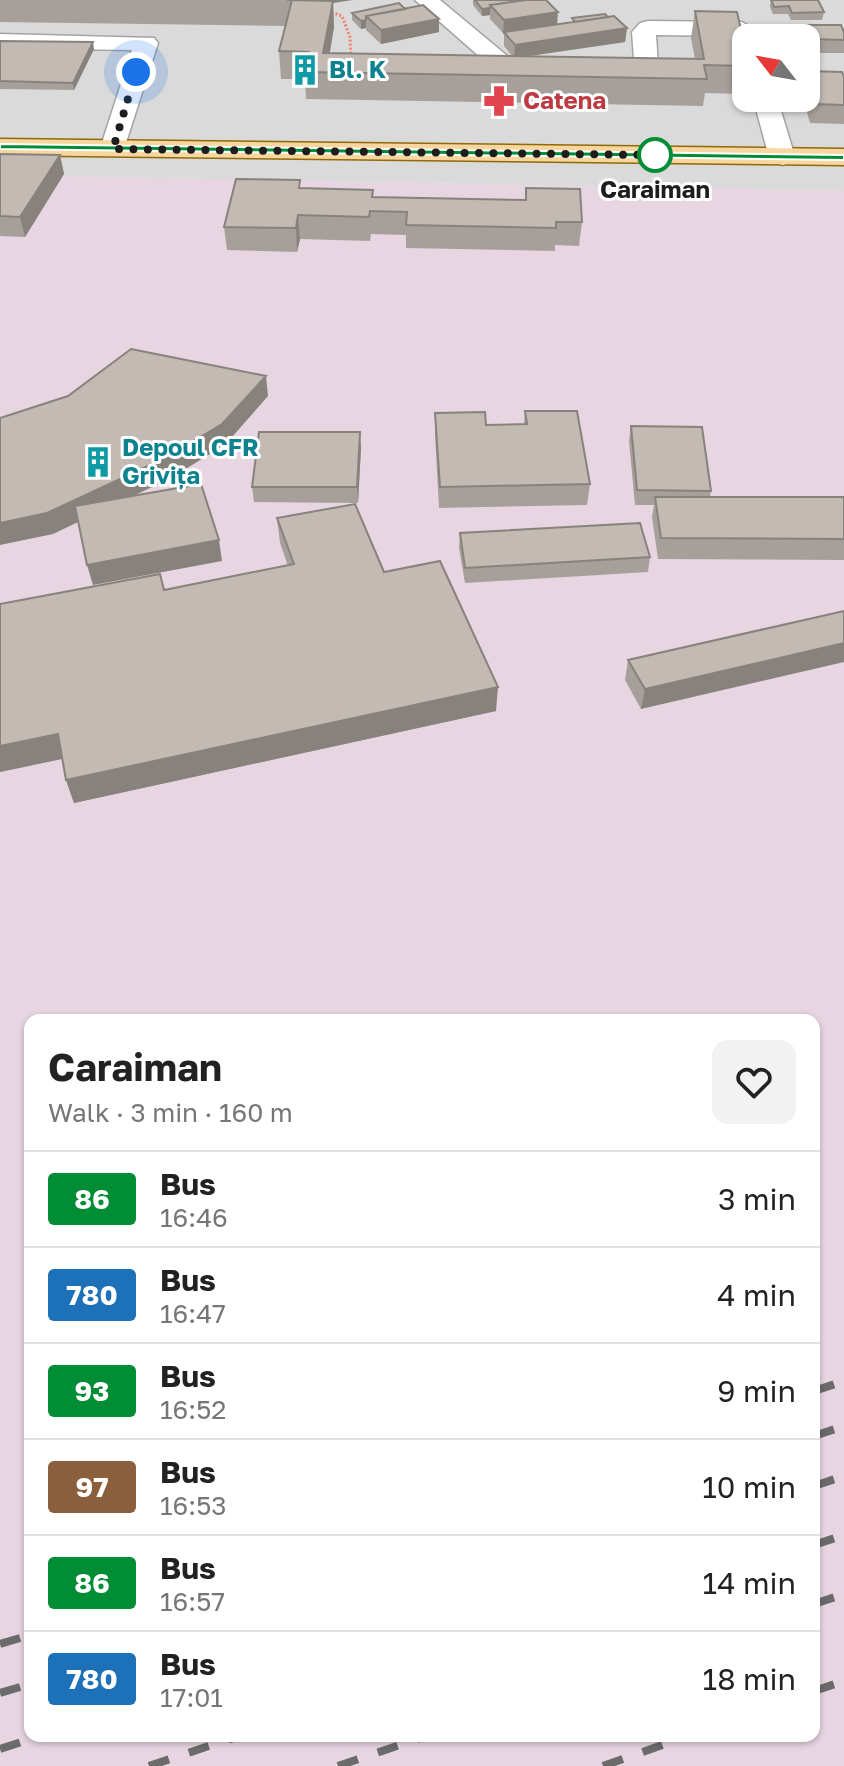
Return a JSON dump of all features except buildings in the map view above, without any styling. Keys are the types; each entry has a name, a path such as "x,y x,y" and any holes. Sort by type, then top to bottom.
{"main road":[{"path":"0,147 844,157"}],"street":[{"path":"426,0 505,66 646,66 644,32 648,28 732,34"},
{"path":"729,0 739,24"},
{"path":"0,41 146,43 113,149"},
{"path":"769,112 782,157"}],"path":[{"path":"318,8 342,16 350,37 351,68"}],"shaded area":[{"path":"0,0 844,0 844,191 0,175"},
{"path":"0,175 844,191 844,1766 0,1766"}],"railway":[{"path":"820,1389 844,1381"},
{"path":"820,1434 844,1426"},
{"path":"820,1484 844,1476"},
{"path":"820,1543 844,1535"},
{"path":"820,1602 844,1594"},
{"path":"0,1644 24,1637"},
{"path":"820,1689 844,1681"},
{"path":"0,1693 24,1686"},
{"path":"0,1749 24,1741"},
{"path":"149,1766 221,1742"},
{"path":"338,1766 408,1742"},
{"path":"603,1766 671,1742"}],"bus line":[{"name":"86","path":"0,147 844,158"}],"place":[{"name":"Bl. K","path":"305,70"},
{"name":"Catena","path":"499,101"},
{"name":"Caraiman","path":"655,155"},
{"name":"Depoul CFR Grivița","path":"98,462"}],"route":[{"path":"136,72 113,149 655,155"}]}
